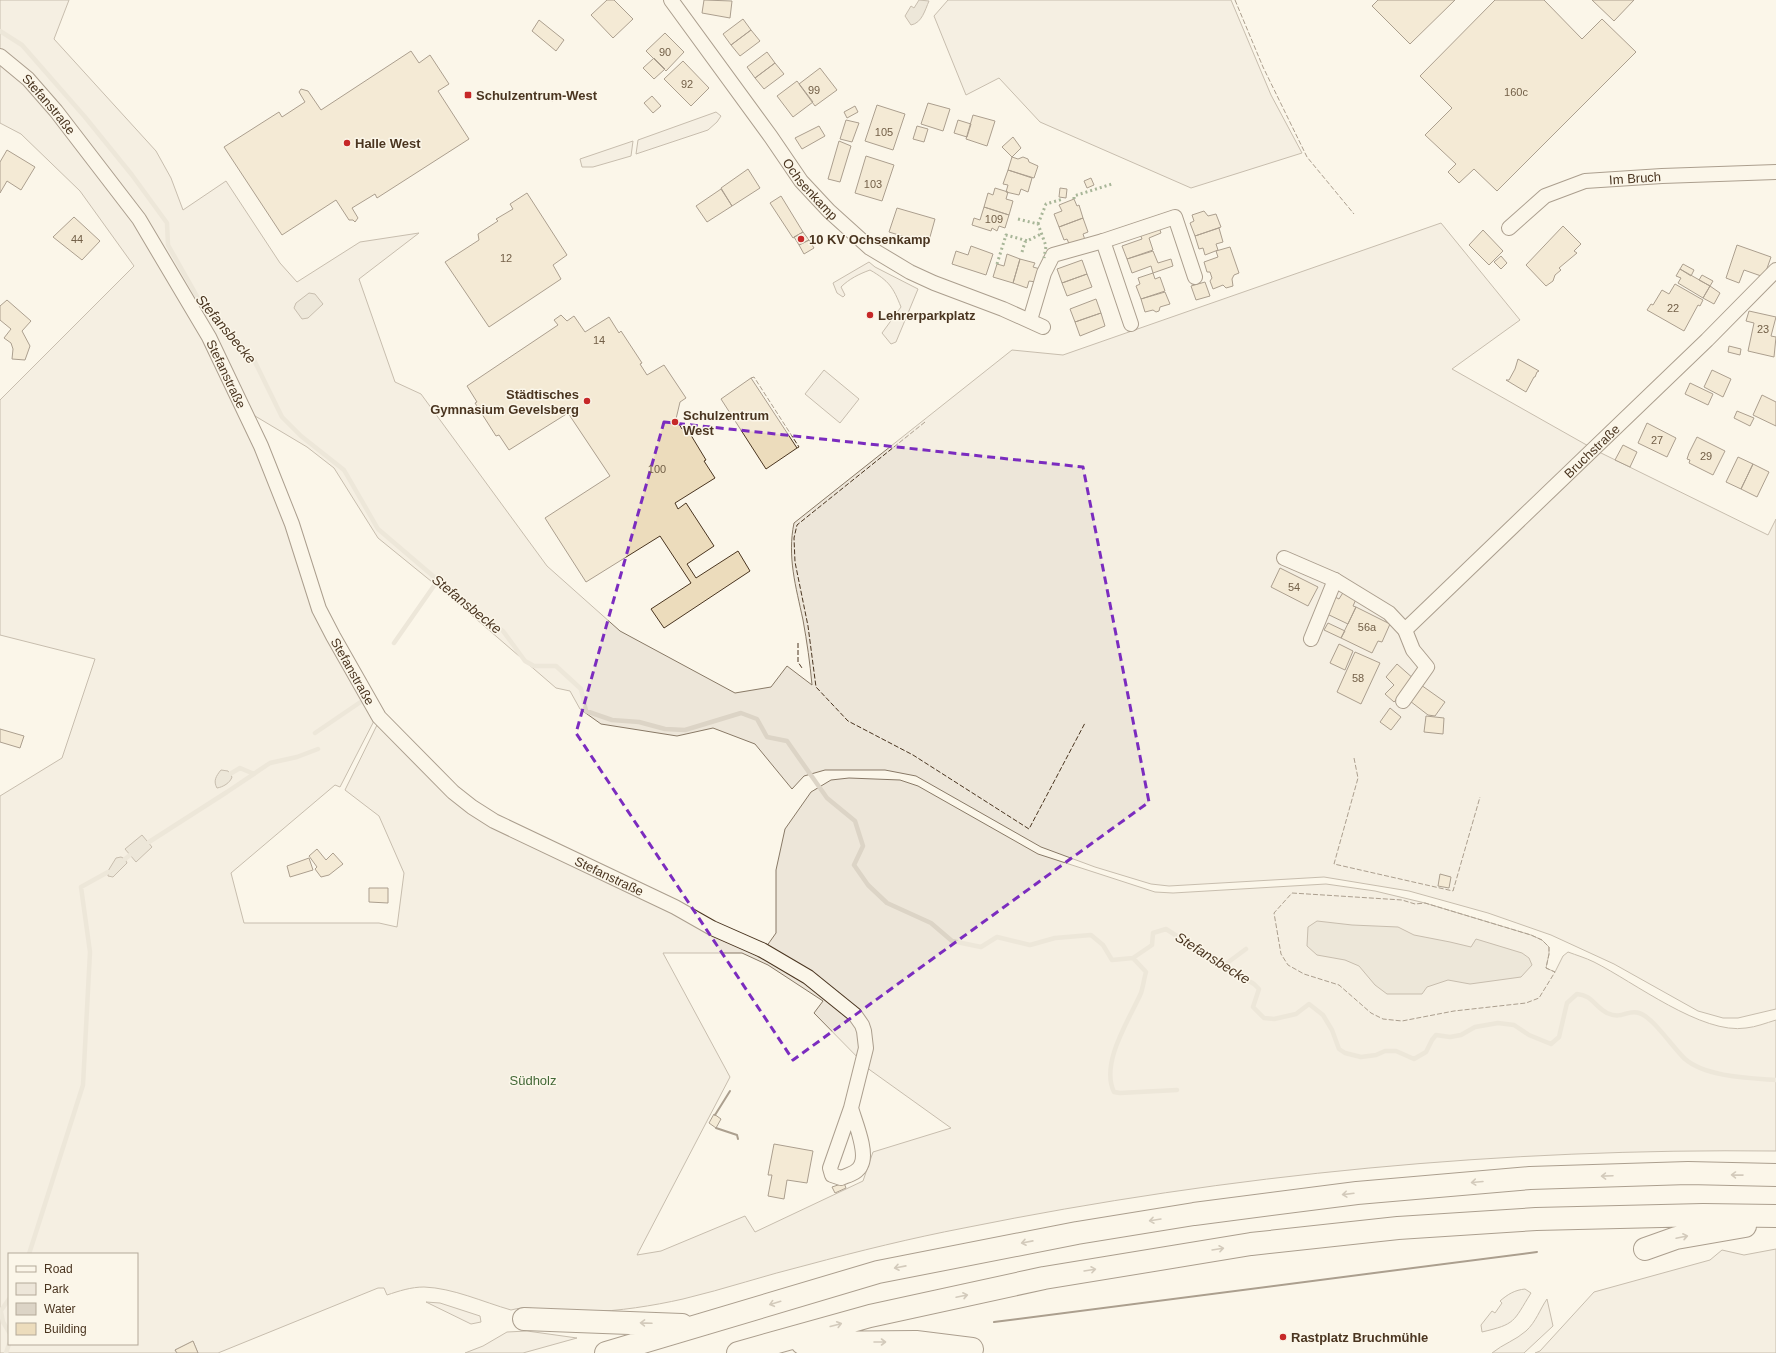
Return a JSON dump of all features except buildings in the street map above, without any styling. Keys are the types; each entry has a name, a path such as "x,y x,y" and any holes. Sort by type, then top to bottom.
{"highway":[{"path":"606,1353 878,1272 1077,1233 1194,1214 1357,1192 1530,1178 1688,1173 1776,1175"},
{"path":"738,1353 870,1316 1044,1278 1251,1244 1398,1228 1536,1219 1703,1215 1776,1216"},
{"path":"1644,1248 1683,1237 1776,1222"},
{"path":"524,1319 699,1325"},
{"path":"771,1343 916,1342 972,1349"}],"street":[{"name":"Ochsenkamp","path":"671,0 771,137 801,182 829,211 865,244 910,272 1030,320 1043,327"},
{"name":"Stefanstraße","path":"0,56 28,79 56,112 139,219 209,337 261,446 292,524 319,609 379,717 453,792 472,808 494,821 675,907 712,928 762,950 808,977 855,1015 862,1024 866,1048 851,1108"},
{"name":"Im Bruch","path":"1509,228 1546,196 1585,181 1662,176 1776,172"},
{"path":"1030,320 1044,273 1053,255 1103,241 1175,217 1195,277"},
{"path":"1103,241 1131,324"},
{"name":"Bruchstraße","path":"1405,630 1696,351 1776,270"},
{"path":"1284,558 1335,580 1389,613 1405,630 1413,650 1427,667 1404,701"},
{"path":"1311,639 1335,580"}],"highlighted area":[{"path":"664,422 1083,467 1149,802 793,1060 576,733"}],"green space":[{"name":"Südholz","path":"0,0 69,0 54,39 156,151 171,178 183,210 226,181 280,263 297,282 360,242 419,233 359,279 395,382 421,394 547,566 620,631 735,693 771,687 787,666 812,685 806,636 793,572 791,548 794,523 1012,350 1063,355 1441,223 1520,320 1452,369 1599,452 1768,535 1776,519 1776,1009 1738,1018 1723,1018 1698,1011 1614,964 1551,935 1488,913 1409,891 1324,877 1169,886 1151,884 1095,867 1041,847 916,776 885,770 825,770 804,776 792,789 755,744 713,728 677,736 601,724 580,709 570,691 556,688 453,599 378,538 334,468 307,447 250,413 326,616 375,719 340,787 335,785 231,873 244,923 379,923 397,927 404,873 379,816 345,790 378,723 464,808 759,957 776,933 776,870 785,829 811,792 831,780 849,778 900,780 918,786 1038,854 1155,892 1173,893 1326,884 1375,891 1425,903 1531,935 1542,940 1549,947 1546,968 1555,972 1563,956 1568,952 1594,962 1668,1005 1709,1023 1728,1028 1746,1028 1776,1020 1776,1151 1674,1151 1572,1154 1368,1168 1267,1179 1064,1209 944,1232 846,1255 683,1299 636,1308 612,1311 578,1312 549,1311 526,1308 511,1310 457,1293 435,1288 414,1288 387,1295 384,1288 378,1288 218,1353 198,1353 193,1341 175,1350 177,1353 0,1353 0,796 62,758 95,659 0,635 0,400 134,266 80,191 21,134 0,123","holes":["663,953 742,953 768,965 823,1001 814,1013 870,1070 951,1128 873,1152 863,1181 755,1232 745,1216 661,1251 637,1255 730,1077"]},
{"path":"948,0 1231,0 1271,95 1302,153 1191,188 1040,122 999,78 966,95 934,16"},
{"path":"716,112 721,116 708,130 636,154 638,140"},
{"path":"633,141 631,156 593,167 582,167 580,159"},
{"path":"869,262 875,267 918,289 896,342 891,344 882,333 901,307 890,285 870,270 854,277 841,287 845,295 843,297 837,293 833,283"},
{"path":"824,370 859,399 840,423 805,394"},
{"path":"1776,1249 1776,1353 1535,1353 1540,1351 1594,1292 1710,1260 1722,1250 1744,1255"},
{"path":"1525,1289 1531,1293 1517,1316 1508,1324 1482,1332 1481,1325 1492,1311 1495,1313 1502,1303 1500,1301 1518,1290"},
{"path":"1547,1299 1553,1326 1524,1353 1492,1353 1526,1331 1535,1320"},
{"path":"426,1302 440,1303 480,1316 481,1322 471,1324"},
{"path":"527,1331 577,1338 523,1353 465,1353 483,1346 507,1332"}],"water":[{"path":"919,0 929,1 918,22 911,25 905,16 911,6 914,8"},
{"path":"309,293 315,294 323,304 308,318 302,319 294,308 296,303"},
{"path":"221,770 228,771 232,777 230,781 222,787 217,788 215,783"},
{"path":"142,835 152,847 136,862 125,849"},
{"path":"121,857 125,859 127,863 113,877 108,876 108,871 116,858"},
{"path":"1317,921 1352,925 1398,927 1414,935 1471,947 1476,939 1522,953 1529,958 1532,965 1521,977 1470,984 1448,980 1427,987 1422,994 1387,994 1375,985 1359,966 1345,960 1317,955 1307,946 1308,927"}],"waterway":[{"name":"Stefansbecke","path":"0,31 22,45 85,117 132,175 167,223 168,245 198,298 218,317 254,360 282,417 301,436 344,470 378,529 474,611 503,631 525,661 534,666 556,666 581,689 586,711 612,720 639,722 665,729 685,730 741,713 757,719 767,737 787,741 827,798 855,821 863,846 854,865 868,885 887,903 931,923 952,941 981,947 997,937 1030,945 1055,938 1091,935 1103,945 1112,960 1133,958 1152,945 1153,933 1166,929 1254,984 1259,989 1253,1007 1264,1018 1274,1019 1296,1014 1309,1004 1323,1015 1332,1030 1339,1049 1345,1053 1361,1057 1376,1055 1385,1051 1396,1051 1414,1059 1426,1052 1436,1035 1450,1037 1461,1035 1475,1027 1498,1023 1514,1025 1529,1035 1551,1044 1559,1037 1567,1003 1577,994 1590,999 1603,1011 1612,1015 1635,1012 1645,1016 1657,1026 1685,1059 1704,1070 1728,1076 1776,1080"},
{"path":"394,643 438,580"},
{"path":"315,733 362,701"},
{"path":"149,842 270,763 297,757 318,749"},
{"path":"230,774 240,768 254,774"},
{"path":"125,859 130,855"},
{"path":"29,1253 83,1085 90,952 81,887 108,872"},
{"path":"1223,966 1246,949"},
{"path":"1133,958 1146,972 1141,993 1123,1029 1113,1055 1111,1081 1114,1092 1177,1090"},
{"path":"0,1312 8,1300"},
{"path":"1,1312 3,1322 8,1330"},
{"path":"6,1353 9,1345"}],"hedge":[{"path":"1074,199 1074,196 1112,184"},
{"path":"1038,224 1046,204 1063,199"},
{"path":"1018,219 1038,224 1046,246 1044,258"},
{"path":"1022,252 1025,242 1041,234"},
{"path":"997,264 1006,235 1028,241"}],"fence":[{"path":"1235,0 1263,67 1307,157 1354,214"},
{"path":"751,378 754,377 799,447 797,448"},
{"path":"925,422 797,525 794,538 795,562 808,626 816,687 848,721 913,755 1029,829 1085,723"},
{"path":"798,643 798,662 802,668"},
{"path":"1354,758 1358,778 1334,864 1453,891 1480,797"},
{"path":"1292,893 1402,900 1415,904 1425,903 1531,935 1542,940 1549,947 1546,968 1555,972 1539,998 1526,1003 1454,1011 1402,1021 1383,1019 1371,1013 1339,985 1304,974 1288,965 1281,954 1274,913 1292,893"}],"wall":[{"path":"715,1115 730,1091"},
{"path":"716,1128 737,1135 738,1139"},
{"path":"994,1322 1537,1252"}],"place":[{"name":"Schulzentrum-West","path":"468,95"},
{"name":"Halle West","path":"347,143"},
{"name":"10 KV Ochsenkamp","path":"801,239"},
{"name":"Lehrerparkplatz","path":"870,315"},
{"name":"Städtisches Gymnasium Gevelsberg","path":"587,401"},
{"name":"Schulzentrum West","path":"675,422"},
{"name":"Rastplatz Bruchmühle","path":"1283,1337"}]}
